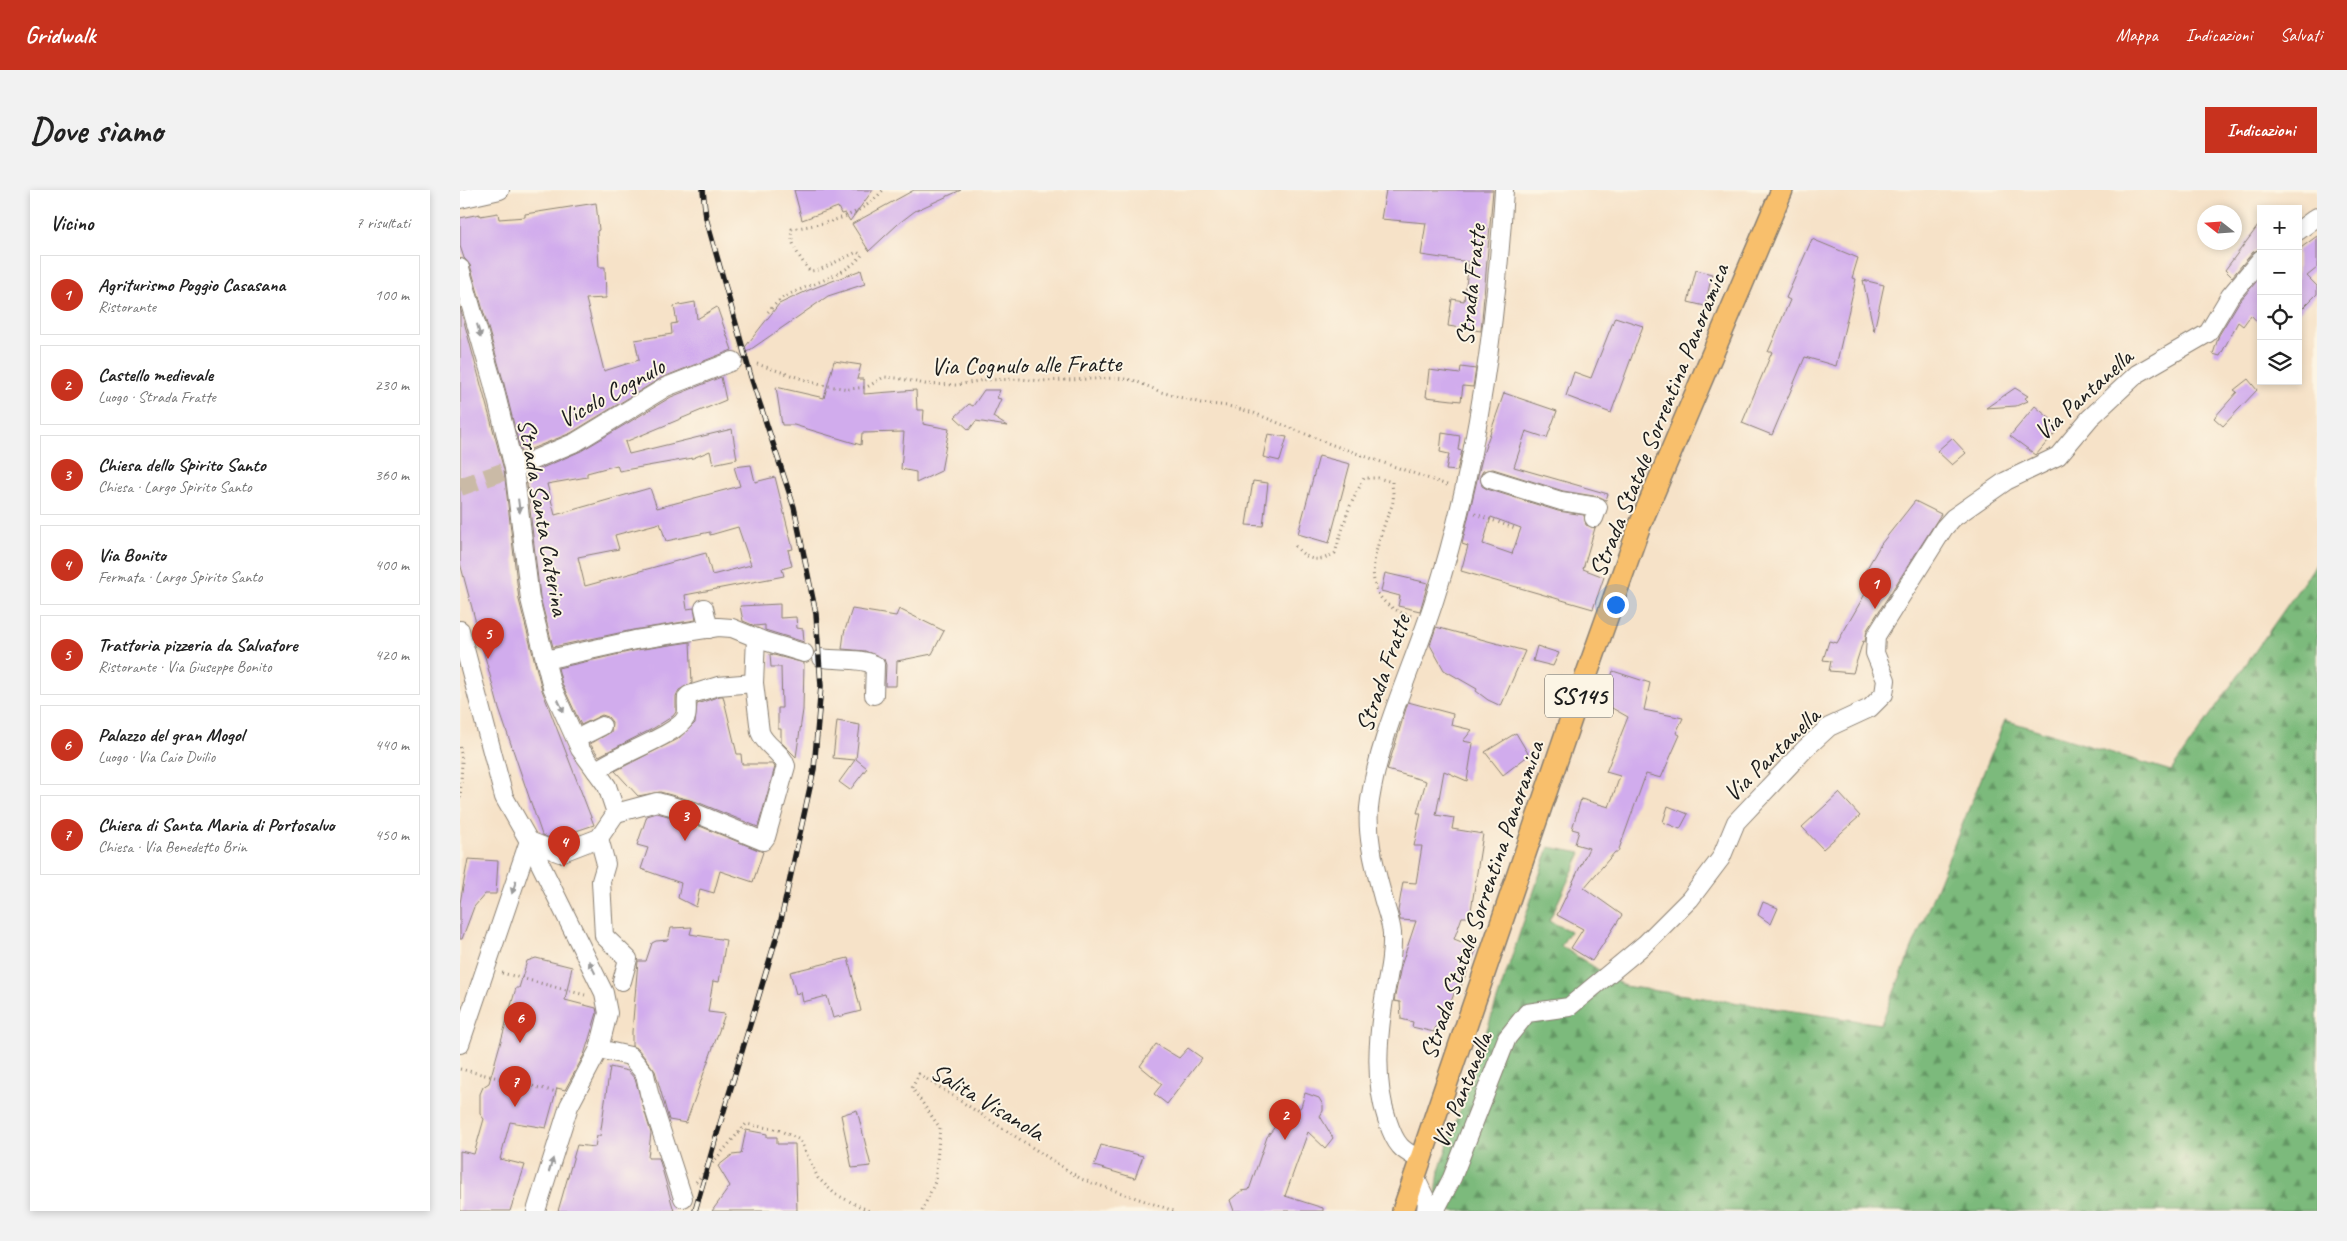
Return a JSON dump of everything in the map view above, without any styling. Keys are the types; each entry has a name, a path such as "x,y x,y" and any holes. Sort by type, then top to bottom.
{"main road":[{"name":"Strada Statale Sorrentina Panoramica","path":"1403,1211 1571,720 1637,535 1782,190"}],"street":[{"path":"460,198 500,190"},
{"name":"Strada Fratte","path":"1418,1168 1392,1134 1382,1104 1378,1077 1384,1001 1391,964 1392,930 1379,886 1367,819 1370,798 1382,751 1435,599 1464,490 1483,397 1500,264 1504,190"},
{"path":"2302,228 2317,217"},
{"name":"Via Pantanella","path":"1435,1211 1452,1178 1507,1038 1526,1014 1569,1007 1645,944 1690,899 1721,858 1736,822 1750,807 1829,727 1870,708 1884,694 1886,680 1875,653 1876,636 1944,528 1954,518 2006,481 2058,456 2090,418 2137,374 2208,333 2230,296 2257,264"},
{"name":"Strada Santa Caterina","path":"461,276 493,383 514,468 530,599 552,687 576,739 607,786 616,813"},
{"name":"Vicolo Cognulo","path":"514,468 576,442 666,387 733,362"},
{"path":"1490,479 1561,501 1598,507 1594,518"},
{"path":"704,608 709,628"},
{"path":"545,660 636,640 709,628 732,628 784,648 804,653"},
{"path":"460,630 504,797 529,841 604,993 608,1013 599,1049 574,1096 536,1211"},
{"path":"529,841 560,853 600,838 616,813 657,802 693,812 763,841 766,837 786,766 782,759 762,739 754,684 756,638"},
{"path":"822,658 836,661 867,661 875,665 874,695"},
{"path":"596,771 619,756 678,728 686,717 686,697 689,695 718,686 754,684"},
{"path":"576,739 602,726"},
{"path":"600,838 606,864 601,881 604,936 628,959 622,981"},
{"path":"460,1044 529,841"},
{"path":"599,1049 630,1056 644,1074 648,1093 683,1198"},
{"path":"1418,1168 1427,1202 1426,1211"}],"path":[{"path":"768,312 780,299 825,279 857,261 862,256 857,252 819,270 810,271 800,258 791,235 792,229 846,217 865,207 883,190"},
{"name":"Via Cognulo alle Fratte","path":"757,364 821,385 849,389 867,387 884,378 897,378 925,384 957,385 984,380 1020,379 1041,381 1117,378 1133,380 1161,392 1201,403 1228,406 1254,413 1330,444 1464,490"},
{"path":"1295,546 1303,555 1313,561 1325,559 1335,553 1349,508 1364,478 1378,478 1392,482 1393,501 1377,545 1372,568 1376,591 1385,605 1399,612 1414,616"},
{"path":"1460,508 1514,528"},
{"path":"460,747 462,761 460,801"},
{"path":"487,968 606,1001"},
{"path":"460,1068 574,1096"},
{"name":"Salita Visanola","path":"922,1211 935,1182 940,1128 912,1088 919,1074 1081,1179 1174,1211"},
{"path":"683,1198 746,1124 779,1130 800,1140 818,1178 835,1194 869,1211"}],"green space":[{"path":"2317,563 2317,1211 1434,1211 1439,1171 1549,847 1581,853 1549,921 1570,931 1561,946 1624,986 1881,1024 2005,720 2171,771"}],"building":[{"path":"794,190 873,190 850,221 845,213 841,214 838,207 802,220"},
{"path":"914,190 961,190 915,211 869,251 852,224"},
{"path":"1386,190 1493,190 1481,331 1448,326 1452,299 1464,301 1469,262 1421,255 1426,223 1381,219"},
{"path":"596,203 599,230 597,231 599,267 605,267 606,298 586,299 604,371 639,360 635,340 672,334 671,324 677,323 674,306 695,302 697,319 717,307 732,350 661,378 571,433 521,453 503,380 470,265 464,258 460,246 460,218 498,213 499,219 525,217 525,214"},
{"path":"2257,227 2257,250 2253,252 2232,277 2225,270 2240,250 2242,250"},
{"path":"2317,236 2317,268 2307,276 2317,286 2317,294 2302,309 2302,250 2302,247"},
{"path":"1812,239 1858,258 1852,278 1856,279 1836,366 1805,357 1772,435 1742,423 1772,352 1768,352 1790,300 1786,298"},
{"path":"861,270 865,284 828,296 744,354 742,351 779,304"},
{"path":"1696,270 1712,274 1705,306 1688,302"},
{"path":"1863,280 1884,285 1874,331"},
{"path":"2257,281 2257,322 2251,315 2243,326 2238,322 2220,356 2213,354 2219,335 2239,302"},
{"path":"460,307 504,470 519,600 542,690 594,825 552,839 542,835 499,709 460,563"},
{"path":"1615,317 1643,326 1611,413 1566,396 1574,372 1591,378"},
{"path":"834,361 861,365 857,379 864,379 864,394 916,390 917,410 924,410 923,424 949,429 941,471 916,483 916,472 901,469 904,432 862,433 861,445 794,425 782,425 776,387 824,398"},
{"path":"1461,367 1476,369 1473,387 1463,386 1461,401 1426,397 1429,370 1460,374"},
{"path":"721,377 726,400 625,442 629,454 732,429 737,459 713,464 710,451 693,458 619,471 617,465 587,473 587,477 547,484 555,515 650,488 657,508 740,486 734,467 751,465 755,482 775,477 793,549 788,550 792,566 782,569 784,576 685,595 687,609 694,608 696,620 633,630 553,647 540,597 526,475 581,451 671,397","holes":["660,523 666,541 710,532 710,535 738,527 751,565 712,575 706,553 585,586 578,557 619,549 615,535"]},
{"path":"2248,379 2257,390 2223,426 2214,418 2237,392 2234,390"},
{"path":"2015,388 2028,396 2025,398 2028,401 2016,406 1986,408"},
{"path":"984,390 1000,390 997,398 1001,399 993,417 1007,426 976,421 969,430 955,417 969,404 973,406"},
{"path":"1504,393 1557,411 1547,438 1526,431 1514,467 1608,494 1606,500 1600,497 1563,491 1493,469 1483,471 1480,476 1482,486 1487,489 1558,511 1584,515 1586,525 1595,528 1583,569 1604,577 1593,609 1461,571 1468,546 1462,544 1483,454","holes":["1491,517 1521,528 1512,554 1483,544"]},
{"path":"2035,406 2060,427 2036,455 2010,436"},
{"path":"1442,433 1460,436 1458,450 1462,451 1457,471 1446,470 1449,454 1440,452"},
{"path":"1268,434 1287,437 1280,461 1263,457"},
{"path":"1952,438 1966,453 1952,465 1937,451"},
{"path":"1319,456 1350,464 1329,543 1298,534"},
{"path":"1253,481 1268,483 1263,526 1246,525"},
{"path":"1915,501 1941,514 1867,630 1865,642 1863,641 1853,673 1829,671 1831,661 1823,660 1829,641 1837,643 1873,580 1863,575 1881,544"},
{"path":"1385,573 1428,583 1420,611 1398,606 1400,596 1381,591"},
{"path":"780,604 780,618 796,617 797,628 803,629 804,642 765,630 765,625 755,626 743,621 740,606"},
{"path":"852,609 896,616 899,609 944,631 932,654 897,661 896,686 885,686 886,665 884,659 865,651 842,649 844,633"},
{"path":"1436,627 1525,651 1501,706 1488,700 1476,691 1477,689 1444,670 1430,645"},
{"path":"690,642 692,683 679,690 676,696 676,712 673,716 654,728 599,756 590,744 611,732 612,722 608,717 602,715 581,725 562,684 558,668 637,650"},
{"path":"1537,646 1559,653 1553,666 1533,661"},
{"path":"770,654 804,663 803,710 796,757 781,742 781,729 778,729 778,708 782,708 781,667 771,667"},
{"path":"1613,671 1650,683 1644,710 1683,718 1676,733 1680,735 1661,778 1646,774 1618,852 1615,852 1584,888 1622,915 1592,961 1571,948 1583,929 1557,915 1589,848 1575,844 1579,831 1572,829 1581,799 1609,807 1620,776 1606,772 1628,717 1603,703"},
{"path":"723,696 737,754 741,754 742,764 773,764 775,767 758,827 697,802 660,792 638,796 615,771 678,739 695,723 697,704"},
{"path":"1408,702 1453,714 1451,725 1472,730 1463,741 1473,743 1467,781 1444,771 1436,815 1454,818 1452,829 1483,834 1470,917 1462,917 1454,939 1477,948 1460,988 1456,988 1442,1027 1436,1026 1434,1032 1412,1027 1413,1022 1401,1019 1400,1002 1394,1001 1401,966 1416,921 1400,920 1398,911 1403,882 1416,883 1422,846 1414,846 1421,813 1417,813 1426,781 1387,770"},
{"path":"837,721 860,725 856,759 867,768 850,790 839,782 855,760 833,758"},
{"path":"1516,733 1529,755 1503,775 1485,752"},
{"path":"1839,793 1860,816 1823,849 1802,827"},
{"path":"1668,806 1688,814 1680,829 1663,822"},
{"path":"657,813 690,822 763,852 753,882 720,871 714,893 700,889 696,907 678,898 681,883 641,869 648,848 637,845 647,816"},
{"path":"468,859 498,861 496,894 485,894 474,907 462,939 460,939 460,903"},
{"path":"1763,902 1778,908 1771,924 1758,915"},
{"path":"692,927 690,934 726,940 719,982 713,981 708,1012 725,1014 686,1123 669,1120 655,1071 638,1049 632,1046 632,1032 638,961 646,961 652,943 668,940 671,928"},
{"path":"536,958 572,967 565,1000 596,1008 597,1013 584,1055 565,1090 557,1088 546,1128 510,1122 500,1159 525,1165 510,1211 460,1211 460,1151 474,1154 484,1119 480,1114 480,1094 483,1087 489,1083 516,988 519,988 527,961"},
{"path":"848,958 861,1011 833,1018 827,996 803,1002 801,992 796,994 790,972"},
{"path":"1156,1044 1179,1058 1188,1048 1202,1058 1167,1104 1154,1094 1162,1084 1140,1066"},
{"path":"610,1067 628,1071 635,1079 651,1133 648,1158 659,1158 674,1211 558,1211 577,1145 595,1147 597,1136 600,1136"},
{"path":"1305,1093 1319,1098 1323,1105 1323,1111 1320,1116 1333,1138 1325,1148 1308,1132 1285,1196 1323,1208 1323,1211 1234,1211 1230,1200 1241,1191 1249,1190 1267,1137 1280,1120 1301,1107"},
{"path":"857,1110 871,1166 852,1168 841,1115"},
{"path":"746,1130 767,1134 767,1137 777,1137 777,1144 795,1144 797,1211 712,1211 730,1186 718,1166 732,1155 741,1154"},
{"path":"1101,1145 1143,1156 1135,1178 1094,1166"}],"tunnel":[{"path":"460,487 514,468"}],"railway":[{"path":"695,1211 779,929 814,769 821,686 816,614 794,507 751,377 706,218 703,190"}],"place":[{"name":"Agriturismo Poggio Casasana","path":"1875,609"},
{"name":"Trattoria pizzeria da Salvatore","path":"488,659"},
{"name":"Chiesa dello Spirito Santo","path":"685,841"},
{"name":"Via Bonito","path":"564,867"},
{"name":"Palazzo del gran Mogol","path":"520,1043"},
{"name":"Chiesa di Santa Maria di Portosalvo","path":"515,1107"},
{"name":"Castello medievale","path":"1285,1140"}]}
